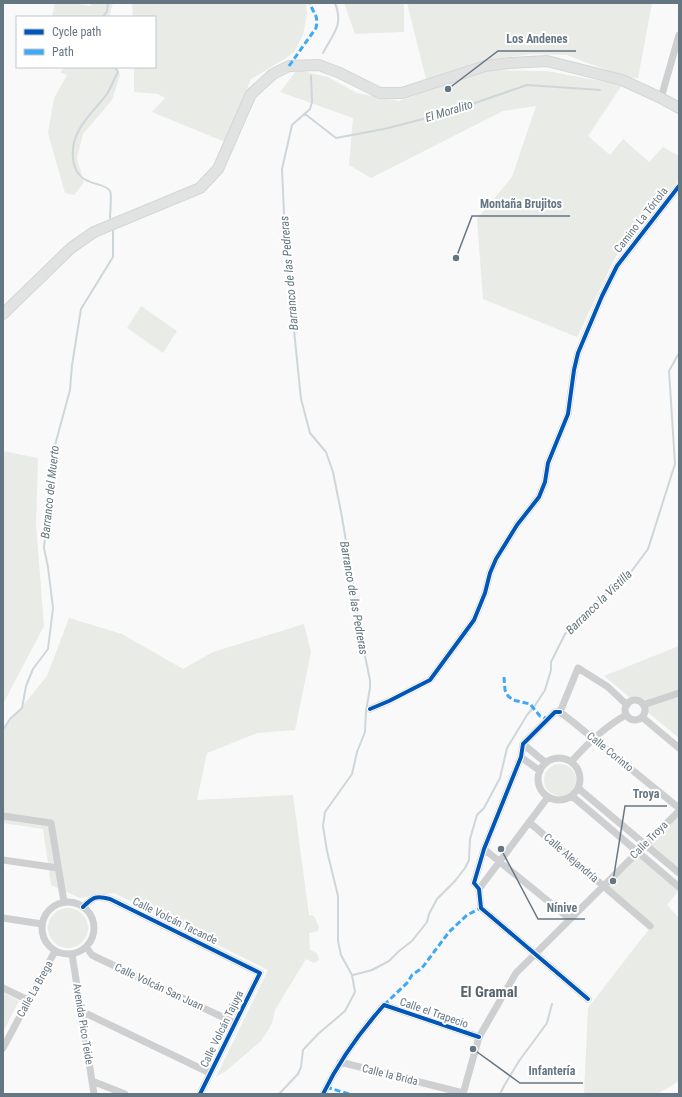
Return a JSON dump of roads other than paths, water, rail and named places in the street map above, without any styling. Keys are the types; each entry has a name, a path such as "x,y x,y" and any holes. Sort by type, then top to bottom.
{"main road":[{"path":"3,314 71,248 94,232 200,188 218,169 251,94 273,74 288,66 319,65 340,73 380,93 402,93 486,66 510,62 547,61 622,80 679,108"}],"street":[{"path":"661,98 679,35"},
{"name":"Camino La Tórtola","path":"370,709 430,680 474,620 496,560 517,525 539,497 543,487 548,463 568,414 578,352 602,296 617,266 679,186"},
{"path":"588,999 480,908 479,889 474,883 484,849 521,757 523,744 555,712 560,712 578,668 608,687 626,705"},
{"path":"643,705 679,693"},
{"path":"635,700 641,702 643,705 645,711 642,717 637,720 631,720 626,715 626,705 629,702 635,700"},
{"name":"Calle Corinto","path":"560,712 679,810"},
{"path":"571,762 593,739 613,722 626,715"},
{"path":"642,717 679,748"},
{"path":"523,744 546,763"},
{"path":"521,757 540,771"},
{"path":"560,758 571,762 578,770 580,780 578,788 572,796 566,799 556,800 548,797 541,789 538,779 540,771 546,763 554,759 560,758"},
{"path":"578,788 679,873"},
{"path":"572,796 679,887"},
{"path":"479,889 548,797"},
{"name":"Calle Troya","path":"463,1094 479,1037 516,973 679,810"},
{"path":"3,816 51,823 64,902"},
{"name":"Calle Alejandría","path":"529,822 650,926"},
{"path":"484,849 570,919"},
{"path":"3,860 58,868"},
{"name":"Calle Volcán Tacande","path":"83,906 91,899 96,897 110,899 260,973"},
{"path":"64,902 70,902 83,906 90,913 94,922 94,931 91,940 86,947 72,954 63,954 55,951 47,944 43,934 42,924 46,914 54,906 64,902"},
{"path":"3,918 42,924"},
{"name":"Calle Volcán San Juan","path":"86,947 92,955 235,1022"},
{"name":"Calle La Brega","path":"3,1048 55,951"},
{"name":"Avenida Pico Teide","path":"72,954 94,1094"},
{"name":"Calle Volcán Tajuya","path":"200,1094 260,973"},
{"path":"3,988 28,1000"},
{"name":"Calle el Trapecio","path":"340,1062 362,1030 384,1005 479,1037"},
{"path":"81,1011 210,1073"},
{"path":"323,1094 340,1062"},
{"name":"Calle la Brida","path":"340,1062 463,1094"},
{"path":"92,1081 125,1094"}],"waterway":[{"name":"Barranco del Muerto","path":"104,16 107,11 108,3"},
{"name":"Barranco de las Pedreras","path":"323,53 334,35 338,23 335,3"},
{"name":"Barranco del Muerto","path":"110,218 110,191 105,187 82,177 77,172 74,166 73,151 76,136 79,130 110,89 118,72 116,68"},
{"name":"Barranco de las Pedreras","path":"279,1094 298,1074 301,1067 303,1050 318,1034 345,1011 355,992 352,975 341,955 338,941 338,896 327,851 323,826 325,812 352,774 357,752 365,732 366,711 370,688 370,680 357,617 356,602 342,517 333,472 326,452 310,433 301,399 288,271 288,250 284,214 282,169 292,125 310,109 312,102 311,76"},
{"name":"El Moralito","path":"305,114 336,138 384,129 443,114 527,85 600,90"},
{"name":"Barranco del Muerto","path":"3,730 10,719 22,708 26,686 33,669 48,649 53,608 44,548 53,477 54,449 70,390 72,365 81,309 113,257 113,228"},
{"name":"Barranco la Vistilla","path":"353,975 372,970 389,961 412,941 427,922 429,914 437,899 455,881 465,868 469,860 470,839 477,815 484,808 500,778 507,748 527,715 545,690 551,670 551,662 565,634 600,598 628,576 648,549 675,464 669,371 679,353"},
{"path":"500,1094 519,1061 547,1023 552,1004"}],"place":[{"name":"Los Andenes","path":"448,89"},
{"name":"Montaña Brujitos","path":"456,258"},
{"name":"Nínive","path":"501,849"},
{"name":"Troya","path":"613,881"},
{"name":"Infantería","path":"473,1049"}],"district":[{"name":"El Gramal","path":"489,992"}]}
